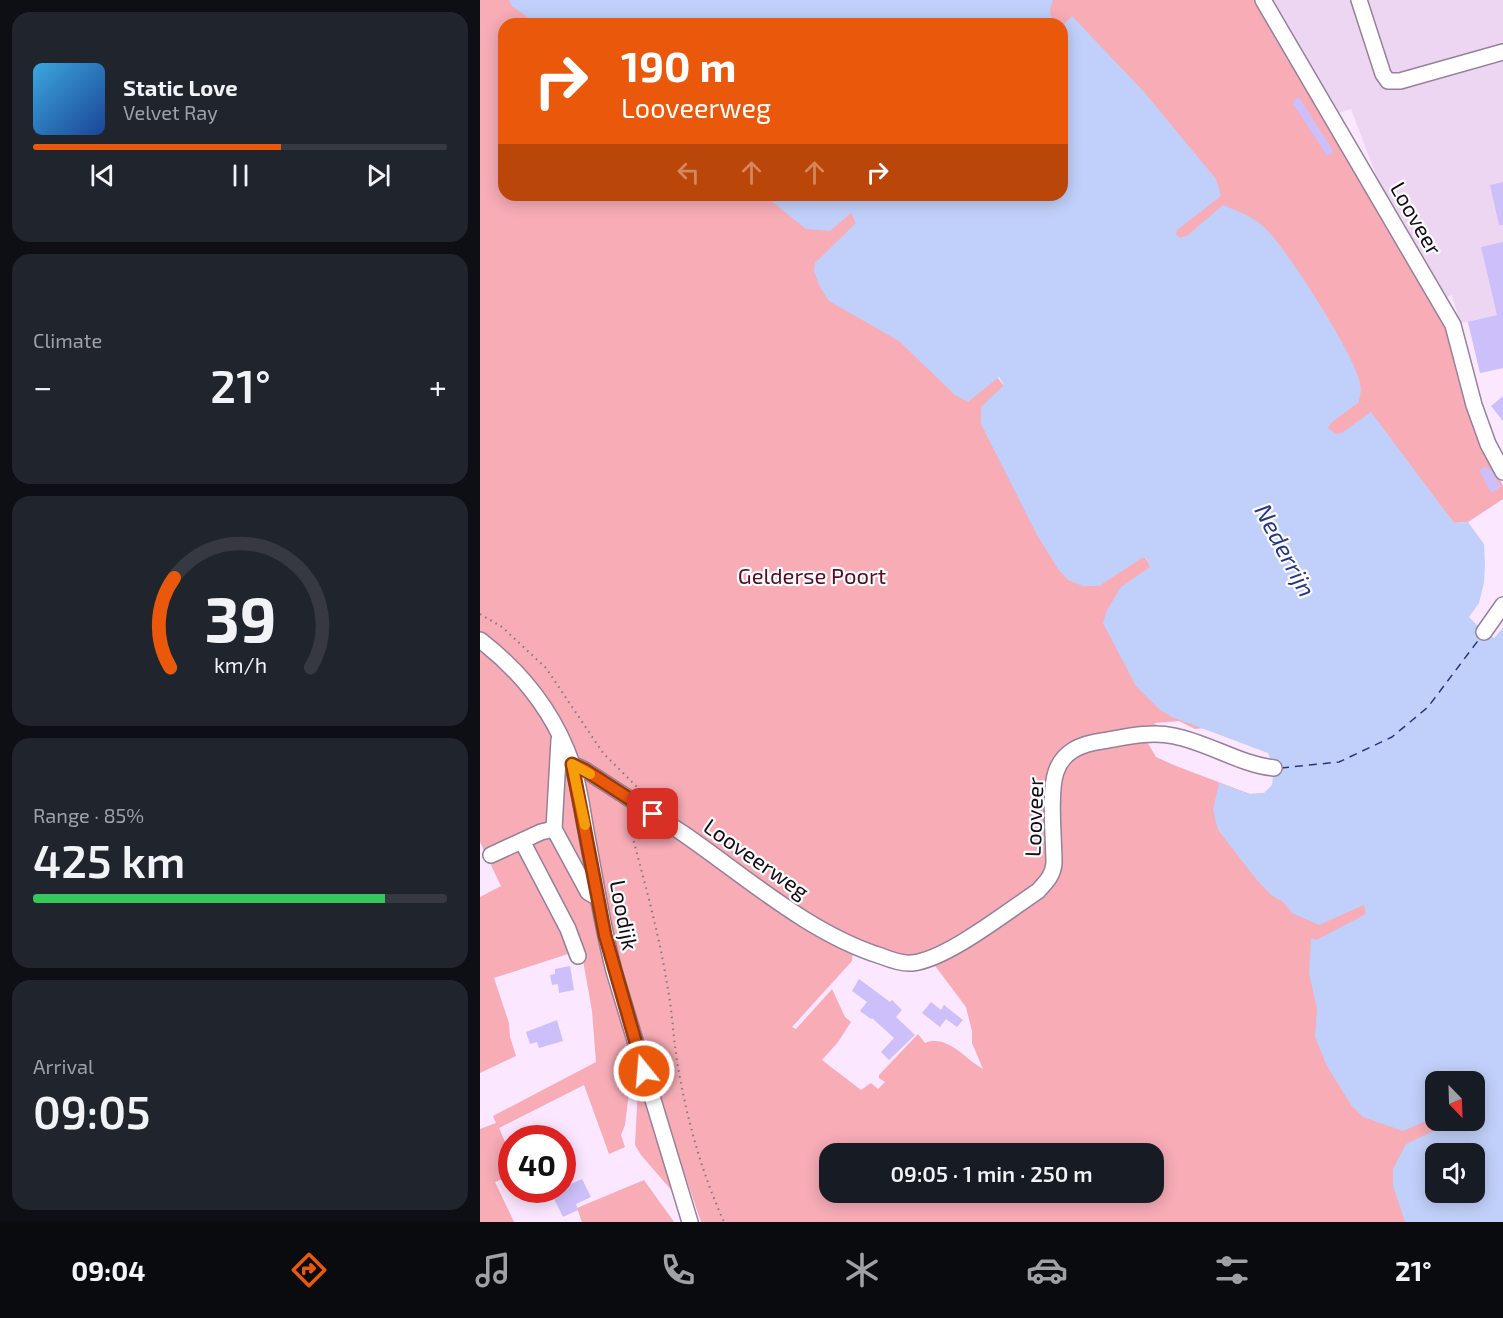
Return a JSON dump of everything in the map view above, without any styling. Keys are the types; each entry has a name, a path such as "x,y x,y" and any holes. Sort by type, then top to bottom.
{"street":[{"name":"Looveer","path":"1263,0 1453,325 1474,405 1488,444 1503,472"},
{"path":"1359,0 1383,74 1388,81 1400,81 1503,52"},
{"path":"1484,632 1503,605"},
{"name":"Loodijk","path":"480,640 524,678 539,699 572,764 614,971 690,1222"},
{"name":"Looveer","path":"926,960 955,946 1038,891 1049,879 1054,863 1054,782 1059,765 1069,752 1091,743 1153,733 1190,740 1257,766 1274,768"},
{"path":"559,737 554,829 588,892 598,898"},
{"name":"Looveerweg","path":"572,764 636,795 818,927 862,950 899,962 911,963 926,960"},
{"path":"491,855 541,832 554,829"},
{"path":"522,841 568,929 578,956"}],"path":[{"path":"480,614 502,627 546,668 603,753 636,795 627,815 668,984 676,1058 684,1103 700,1158 724,1222"}],"shaded area":[{"path":"1271,0 1503,0 1503,368 1480,373 1468,322 1460,323 1452,295 1441,299 1390,212 1351,109 1335,114"}],"green space":[{"name":"Gelderse Poort","path":"480,0 613,0 633,18 498,18 498,201 839,201 854,215 997,377 1146,559 1269,753 1205,728 1195,729 1179,721 1154,723 1161,729 1062,754 1050,857 1041,884 941,946 913,958 889,954 815,921 586,764 562,731 480,636"},
{"path":"947,0 1258,0 1441,312 1494,468 1503,486 1503,499 1468,522 1454,523 1413,470 1377,494 1068,123 1068,18 966,18"},
{"path":"480,646 519,681 554,733 551,823 520,844 574,952 494,978 509,1023 510,1037 516,1056 480,1073 480,897 501,886 480,842"},
{"path":"1146,740 1156,757 1176,766 1250,794 1264,793 1364,905 1432,1071 1425,1071 1425,1131 1472,1131 1476,1143 1425,1143 1425,1203 1485,1203 1485,1169 1503,1222 701,1222 642,1050 625,990 582,788 586,782 592,781 853,950 852,961 792,1027 796,1029 832,989 845,1017 851,1022 822,1060 861,1090 871,1083 878,1089 885,1082 879,1078 879,1075 918,1034 925,1043 941,1042 956,1049 983,1069 972,1043 972,1031 966,1007 933,963 1047,892 1063,770 1074,754"},
{"path":"564,753 593,890 560,832"},
{"path":"554,835 595,904 634,1052 625,1125 621,1135 625,1147 609,1154 584,1085 505,1125 498,1125 498,1181 495,1182 498,1188 498,1203 505,1203 514,1222 480,1222 480,1129 496,1123 493,1116 596,1062 592,1011 581,949 529,840"},
{"path":"639,1067 679,1199 635,1145"},
{"path":"644,1180 674,1222 582,1222 577,1208"}],"water":[{"path":"509,0 1053,0 1050,9 1051,18 529,18 512,6"},
{"name":"Nederrijn","path":"1072,16 1144,92 1216,179 1221,196 1177,230 1176,234 1180,238 1188,235 1223,205 1262,225 1277,242 1322,307 1358,376 1361,389 1359,402 1332,422 1328,428 1336,434 1342,433 1371,412 1454,523 1468,522 1484,544 1484,583 1479,603 1469,617 1484,632 1494,638 1503,628 1503,1222 1405,1222 1393,1186 1393,1169 1406,1144 1434,1131 1485,1131 1485,1071 1425,1071 1425,1121 1403,1131 1363,1117 1351,1105 1327,1066 1315,1037 1317,1009 1309,973 1311,938 1316,940 1366,914 1364,905 1319,925 1292,913 1283,902 1271,895 1257,880 1218,830 1213,810 1219,783 1250,794 1264,793 1272,785 1274,768 1268,753 1172,717 1160,710 1136,686 1103,623 1107,610 1121,587 1150,567 1146,558 1142,558 1099,586 1083,586 1068,580 1058,569 1037,535 981,424 981,407 1004,385 999,377 968,402 955,395 899,341 829,301 814,271 815,263 856,223 851,213 830,231 806,229 771,201 1068,201 1068,20"}],"building":[{"path":"1299,97 1334,152 1327,156 1292,102"},
{"path":"1503,182 1503,225 1499,225 1490,185"},
{"path":"1503,242 1503,368 1480,373 1468,322 1497,315 1481,247"},
{"path":"1503,396 1503,421 1491,406"},
{"path":"1486,466 1488,470 1490,468 1501,487 1491,493 1479,470"},
{"path":"570,966 574,990 559,993 558,984 552,985 550,975 555,974 555,969"},
{"path":"859,979 890,1002 892,1000 902,1010 896,1017 915,1035 889,1060 881,1052 894,1038 872,1018 860,1011 867,1002 852,991"},
{"path":"931,1002 941,1010 944,1005 963,1020 957,1027 946,1019 940,1027 922,1013"},
{"path":"557,1020 563,1041 539,1048 537,1042 530,1044 526,1032"},
{"path":"582,1179 591,1197 576,1204 578,1210 563,1217 556,1203 576,1203 576,1182"}],"ferry route":[{"path":"1281,768 1339,762 1392,737 1428,707 1480,638"}],"slow traffic":[{"path":"585,825 572,764 590,774"}],"route":[{"path":"644,1071 605,935 572,764 653,814"}]}
